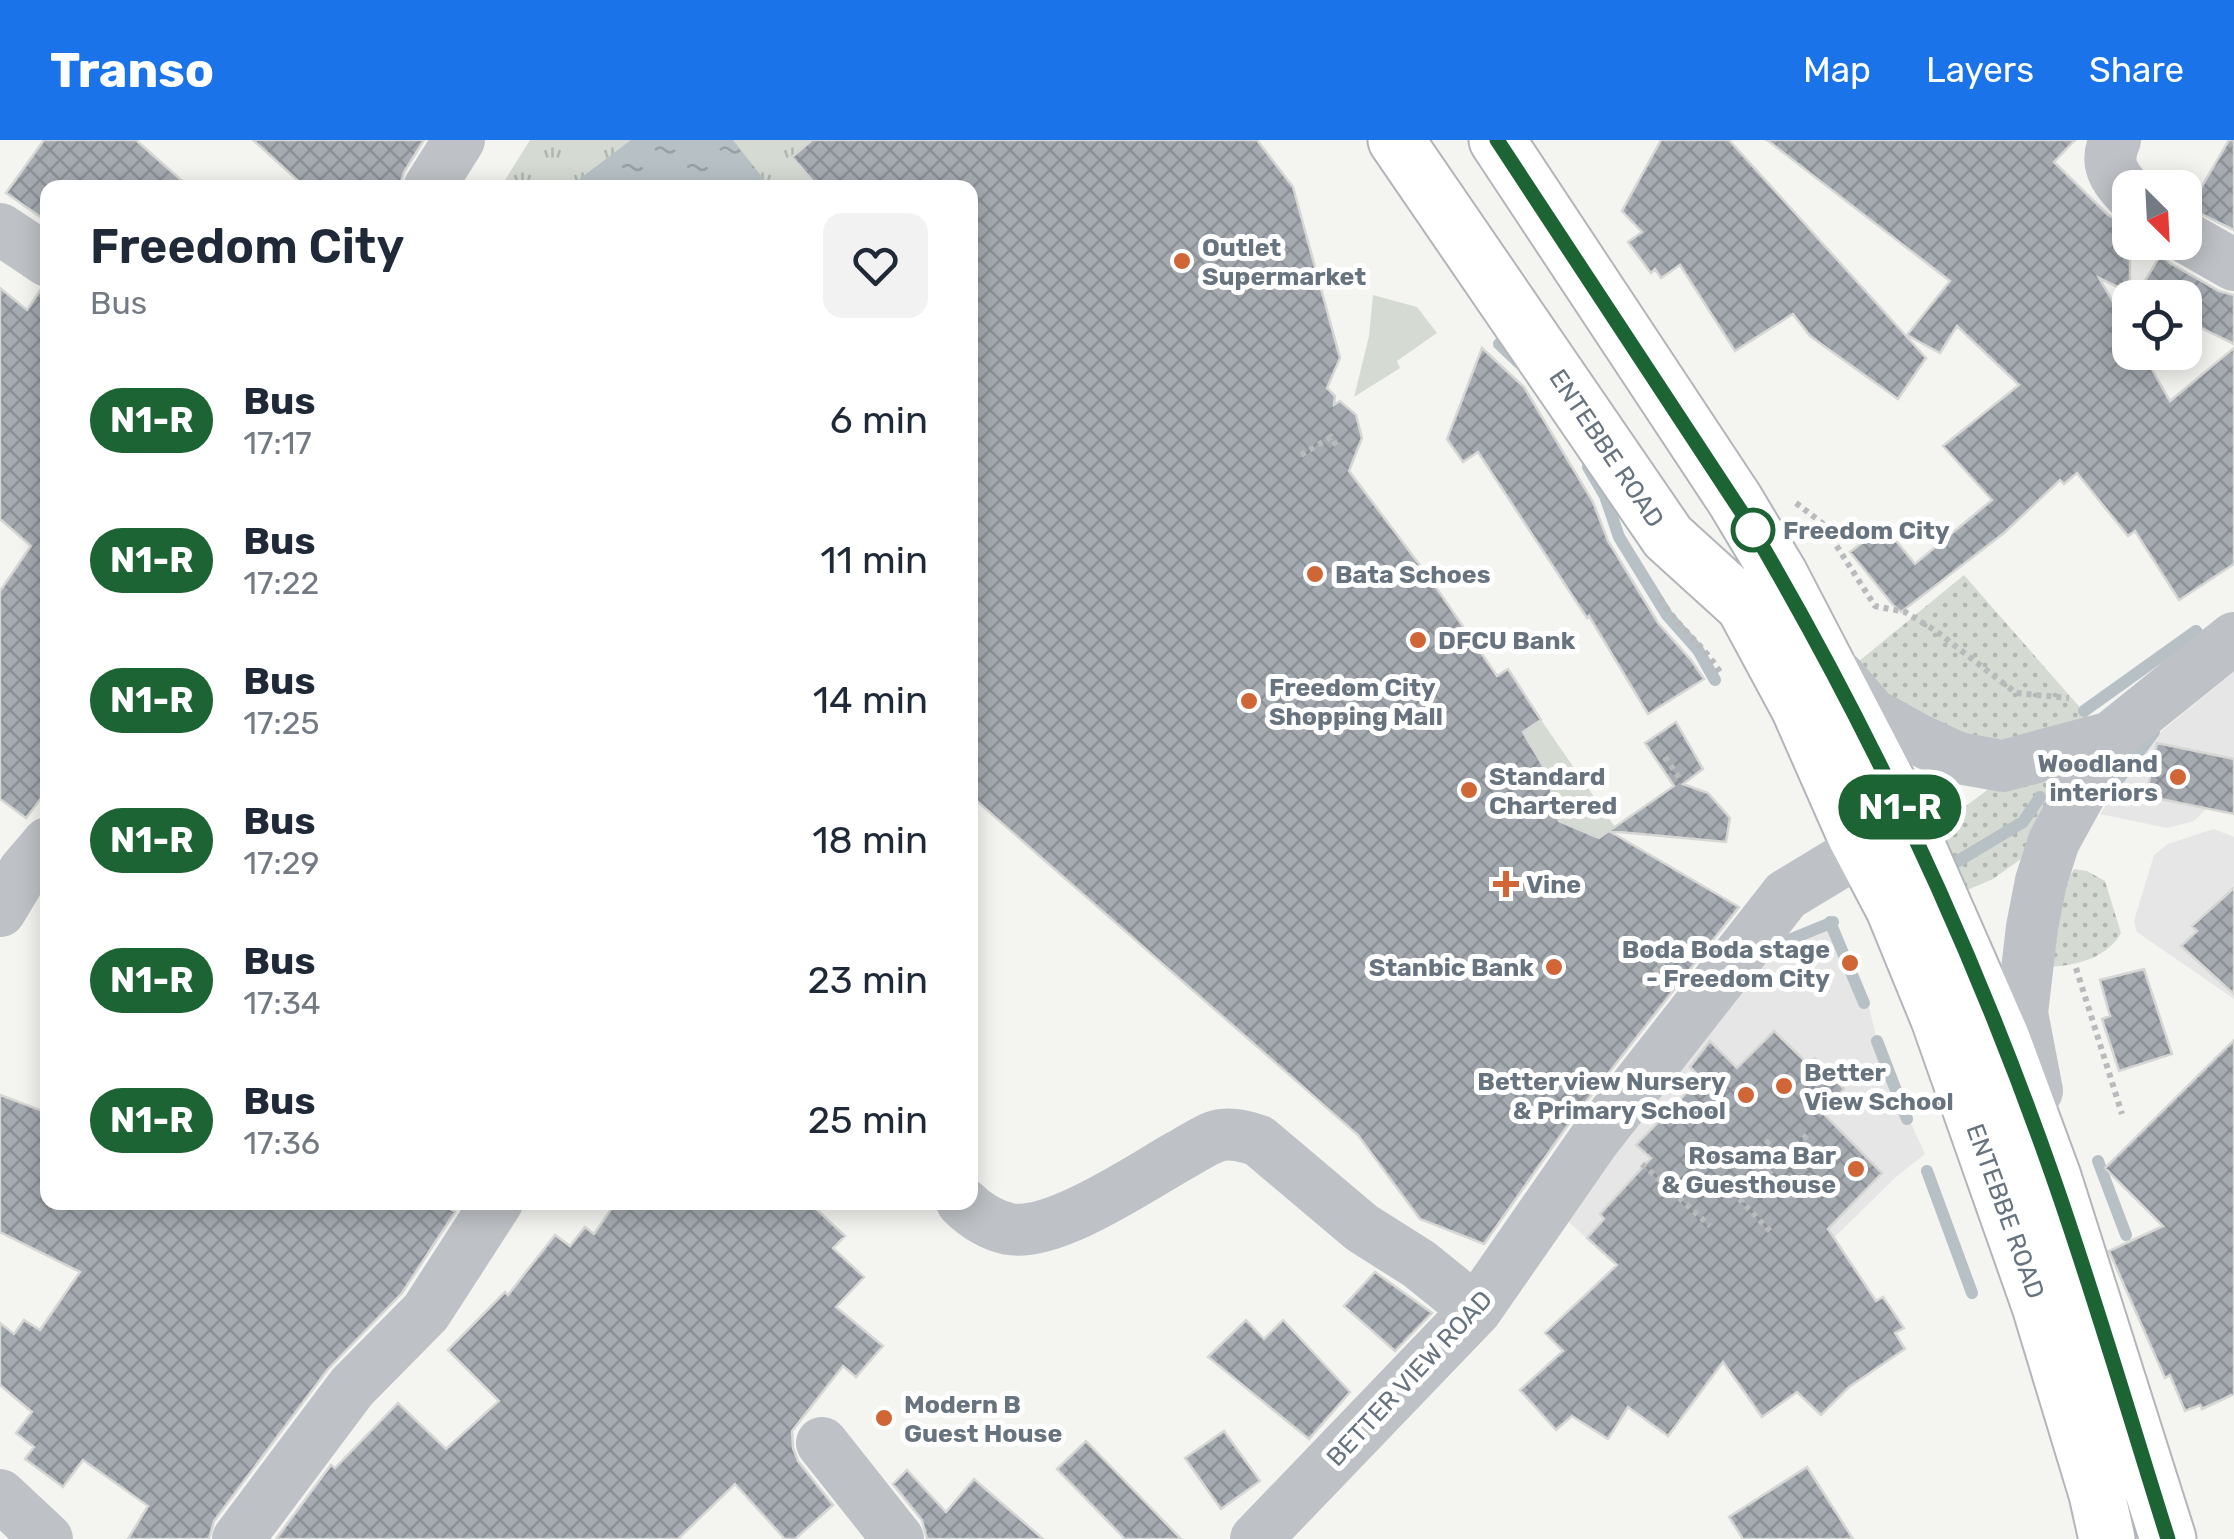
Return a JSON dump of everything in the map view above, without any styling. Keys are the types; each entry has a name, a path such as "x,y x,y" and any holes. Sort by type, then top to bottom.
{"main road":[{"name":"ENTEBBE ROAD","path":"1396,140 1668,537 1744,606 1799,708 1862,849 1894,909 1938,1020 2040,1306 2107,1539"},
{"name":"ENTEBBE ROAD","path":"1497,140 1735,500 1780,575 1898,802 2002,1039 2053,1177 2168,1539"}],"street":[{"path":"434,180 459,140"},
{"path":"2112,170 2109,159 2115,140"},
{"path":"0,229 40,256"},
{"path":"2202,246 2234,264"},
{"path":"2053,1177 2022,1013 2032,927 2054,841 2111,737 2234,638"},
{"path":"1821,656 1872,714 1958,758 2002,766 2111,737"},
{"name":"BETTER VIEW ROAD","path":"1256,1539 1476,1310 1594,1140 1760,926 1799,884 1862,849"},
{"path":"0,911 40,853"},
{"path":"970,1210 1011,1229 1047,1224 1110,1196 1200,1144 1220,1135 1239,1134 1259,1142 1362,1228 1419,1264 1476,1310"},
{"path":"238,1539 352,1387 426,1312 492,1210"},
{"path":"822,1444 898,1539"},
{"path":"0,1494 47,1539"}],"path":[{"path":"1301,455 1331,437 1338,448"},
{"path":"1783,492 1822,523 1875,606 1905,612 1936,630 2016,692 2070,698 2086,690"},
{"path":"1665,757 1682,782"},
{"path":"1642,987 1662,964 1650,953"},
{"path":"2074,962 2122,1114"},
{"path":"1770,1230 1740,1201 1807,1135"},
{"path":"1766,1144 1773,1137"},
{"path":"1642,1164 1710,1226"}],"shaded area":[{"path":"2234,672 2234,759 2204,811 2194,821 2167,828 2100,814 2151,740"},
{"path":"2214,829 2234,837 2234,999 2137,932 2134,921 2154,855 2168,844"},
{"path":"1830,928 1861,1003 1868,1003 1882,1061 1925,1154 1897,1176 1715,1354 1552,1207 1774,945 1781,945 1779,940 1785,938 1788,944"}],"green space":[{"path":"530,140 874,140 820,180 505,180"},
{"path":"1373,295 1417,307 1437,333 1397,361 1400,368 1354,397 1369,336"},
{"path":"1964,575 2098,728 2038,743 1965,736 1915,714 1853,666"},
{"path":"1541,720 1615,827 1596,839 1560,823 1547,770 1523,732"},
{"path":"2008,779 2061,784 2032,851 1993,879 1958,894 1931,832"},
{"path":"2074,869 2105,881 2121,933 2107,949 2088,960 2045,967 2055,901"}],"water":[{"path":"631,140 733,140 764,180 578,180"}],"building":[{"path":"44,140 136,140 181,180 40,180 40,216 6,193"},
{"path":"253,140 424,140 402,180 297,180"},
{"name":"Freedom City Shopping Mall","path":"812,140 1257,140 1293,187 1340,358 1327,388 1335,396 1334,405 1340,401 1356,415 1362,438 1349,471 1497,676 1508,669 1541,720 1523,732 1546,771 1559,821 1599,838 1609,831 1739,907 1570,1122 1484,1244 1420,1219 1358,1135 978,802 978,180 812,180 792,157"},
{"path":"1661,140 1729,140 1926,358 1898,399 1810,336 1793,314 1735,351 1680,265 1661,278 1655,269 1651,273 1628,242 1642,232 1622,211"},
{"path":"1767,140 2075,140 2054,162 2112,217 2112,260 2130,260 2130,280 2112,280 2112,284 2099,278 2112,300 2112,370 2152,370 2170,401 2234,348 2234,564 2179,600 2135,531 2128,536 2077,473 2064,484 2060,480 2004,533 1901,612 1893,605 1850,552 1884,526 1915,564 1992,500 1943,446 2019,385 1957,326 1940,353 1907,335 1950,281"},
{"path":"2229,140 2234,140 2234,230 2202,214 2202,186"},
{"path":"2157,260 2167,260 2200,280 2146,280"},
{"path":"2202,281 2234,295 2234,344 2202,328"},
{"path":"0,288 27,310 40,290 40,800 26,818 0,799 0,591 31,546 0,519"},
{"path":"1482,348 1524,387 1593,502 1608,541 1658,623 1704,679 1648,714 1589,616 1478,452 1463,462 1447,439"},
{"path":"1676,722 1703,769 1683,784 1708,793 1730,818 1726,842 1609,831 1674,786 1645,743"},
{"path":"2157,743 2234,759 2234,814 2146,796"},
{"path":"2234,888 2234,994 2181,946 2197,931 2192,926"},
{"path":"2144,969 2172,1054 2119,1071 2102,1019 2110,1016 2100,980"},
{"path":"1774,1031 1809,1065 1815,1058 1844,1089 1822,1112 1882,1173 1828,1229 1876,1301 1883,1297 1904,1328 1895,1333 1905,1349 1849,1387 1821,1415 1797,1392 1762,1417 1723,1362 1668,1436 1628,1407 1608,1439 1572,1416 1556,1430 1520,1390 1563,1351 1545,1333 1617,1265 1587,1238 1604,1219 1600,1214 1651,1158 1636,1145 1701,1078 1690,1067 1710,1041 1737,1068"},
{"path":"2234,1040 2234,1394 2202,1409 2200,1405 2185,1411 2170,1375 2165,1378 2109,1251 2163,1226 2105,1168"},
{"path":"0,1095 40,1110 40,1210 455,1212 402,1293 328,1369 214,1521 209,1539 128,1539 148,1506 83,1460 63,1487 25,1459 34,1447 16,1433 32,1412 0,1385 0,1323 14,1334 24,1320 40,1330 80,1272 0,1232"},
{"path":"610,1210 817,1210 845,1236 833,1248 864,1277 836,1307 883,1346 856,1377 843,1366 792,1431 798,1461 833,1505 795,1539 785,1539 735,1484 678,1539 276,1539 331,1465 335,1468 398,1403 446,1449 499,1401 448,1350 505,1292 508,1295 555,1235 570,1246 585,1227 594,1234"},
{"path":"1375,1272 1432,1313 1395,1351 1344,1306"},
{"path":"1246,1320 1264,1339 1283,1320 1350,1392 1309,1439 1208,1357"},
{"path":"1224,1431 1260,1481 1221,1509 1185,1458"},
{"path":"1086,1441 1181,1539 1125,1539 1057,1469"},
{"path":"1807,1467 1853,1539 1743,1539 1729,1517"},
{"path":"907,1470 946,1512 974,1479 1043,1539 927,1539 922,1520 893,1484"}],"waterway":[{"path":"1499,344 1519,363"},
{"path":"1588,467 1605,496 1619,537 1667,615 1698,650 1715,680"},
{"path":"2084,711 2196,631 2204,642"},
{"path":"2112,788 2154,732"},
{"path":"1943,870 2023,822 2040,797"},
{"path":"1830,922 1864,1003"},
{"path":"1774,946 1833,922"},
{"path":"1877,1041 1907,1119"},
{"path":"2098,1161 2126,1235"},
{"path":"1927,1171 1972,1293"}],"bus line":[{"name":"N1-R","path":"1497,140 1750,525 1898,802 2002,1039 2053,1177 2168,1539"}],"place":[{"name":"Outlet Supermarket","path":"1182,261"},
{"name":"Freedom City","path":"1753,530"},
{"name":"Bata Schoes","path":"1315,574"},
{"name":"DFCU Bank","path":"1418,640"},
{"name":"Freedom City Shopping Mall","path":"1249,701"},
{"name":"Woodland interiors","path":"2178,777"},
{"name":"Standard Chartered","path":"1469,790"},
{"name":"Vine","path":"1506,884"},
{"name":"Boda Boda stage - Freedom City","path":"1850,963"},
{"name":"Stanbic Bank","path":"1554,967"},
{"name":"Better View School","path":"1784,1086"},
{"name":"Better view Nursery & Primary School","path":"1746,1095"},
{"name":"Rosama Bar & Guesthouse","path":"1856,1169"},
{"name":"Modern B Guest House","path":"884,1418"}]}
